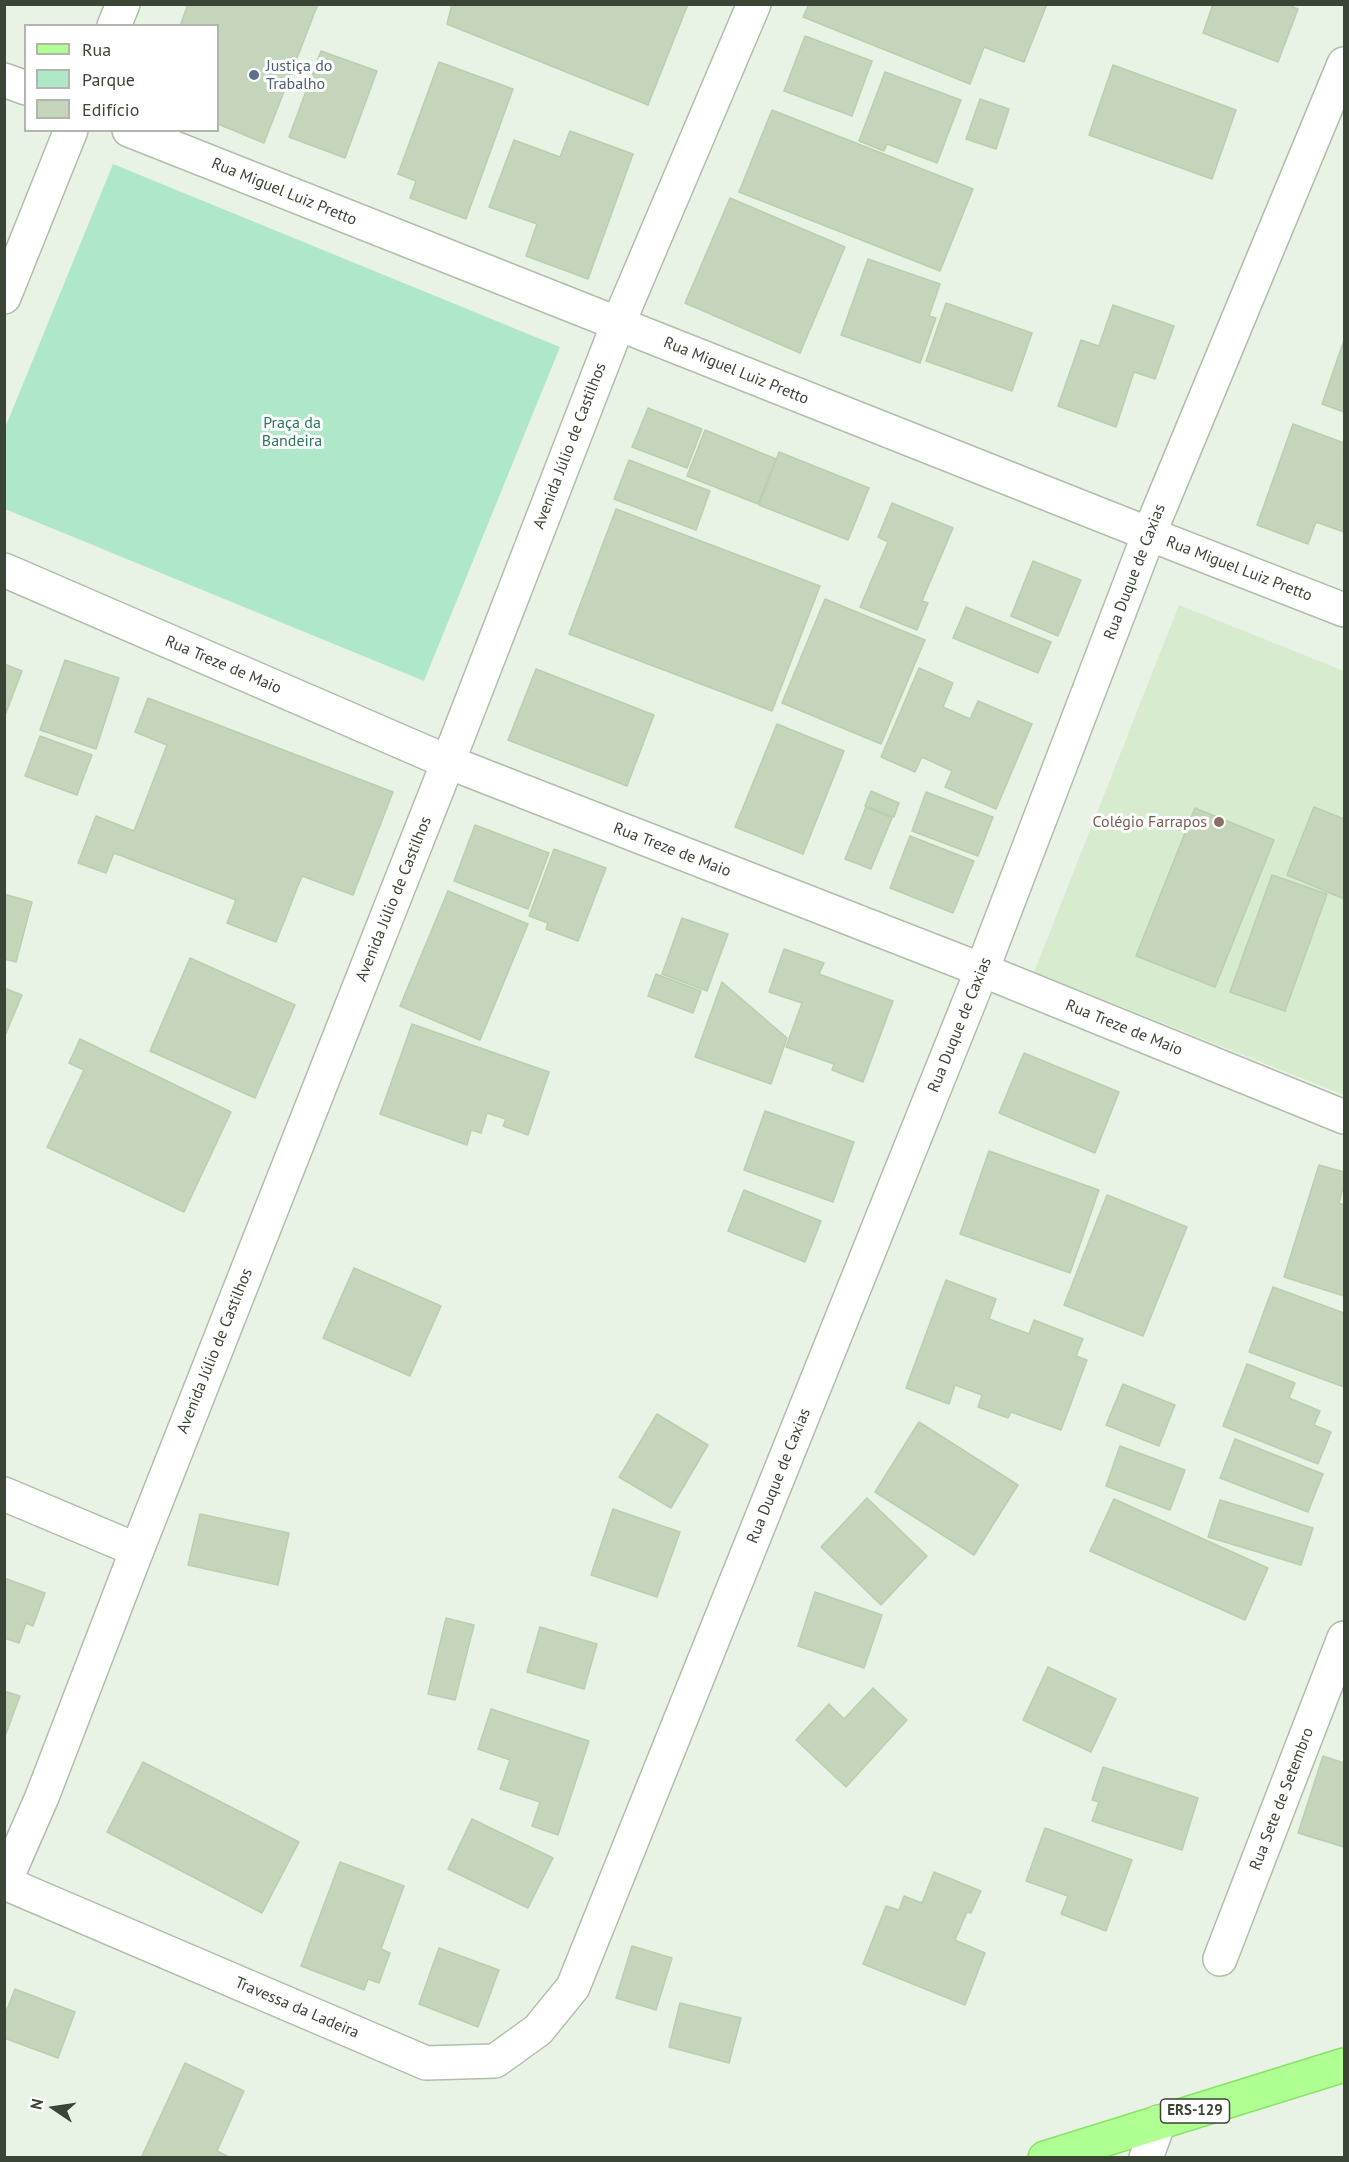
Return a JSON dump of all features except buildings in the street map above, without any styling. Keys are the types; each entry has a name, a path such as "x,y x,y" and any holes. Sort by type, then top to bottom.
{"main road":[{"name":"ERS-129","path":"1045,2157 1344,2065"}],"street":[{"path":"115,24 123,4"},
{"name":"Avenida Júlio de Castilhos","path":"5,1883 42,1797 618,324 754,4"},
{"name":"Rua Duque de Caxias","path":"573,1987 982,970 1149,534 1344,64"},
{"path":"4,80 24,87"},
{"path":"4,297 70,132"},
{"name":"Rua Miguel Luiz Pretto","path":"134,132 1344,610"},
{"name":"Rua Treze de Maio","path":"4,570 448,762 982,970 1344,1117"},
{"path":"4,1494 137,1550"},
{"name":"Rua Sete de Setembro","path":"1220,1959 1344,1638"},
{"path":"4,1827 42,1797"},
{"name":"Travessa da Ladeira","path":"5,1883 426,2063 495,2061 538,2030 573,1987"},
{"path":"1146,2157 1159,2122"}],"shaded area":[{"name":"Colégio Farrapos","path":"1179,605 1344,671 1344,1095 1034,972"}],"green space":[{"name":"Praça da Bandeira","path":"113,164 560,347 424,681 5,509 5,428"}],"place":[{"name":"Justiça do Trabalho","path":"254,75"},
{"name":"Colégio Farrapos","path":"1219,822"}]}
